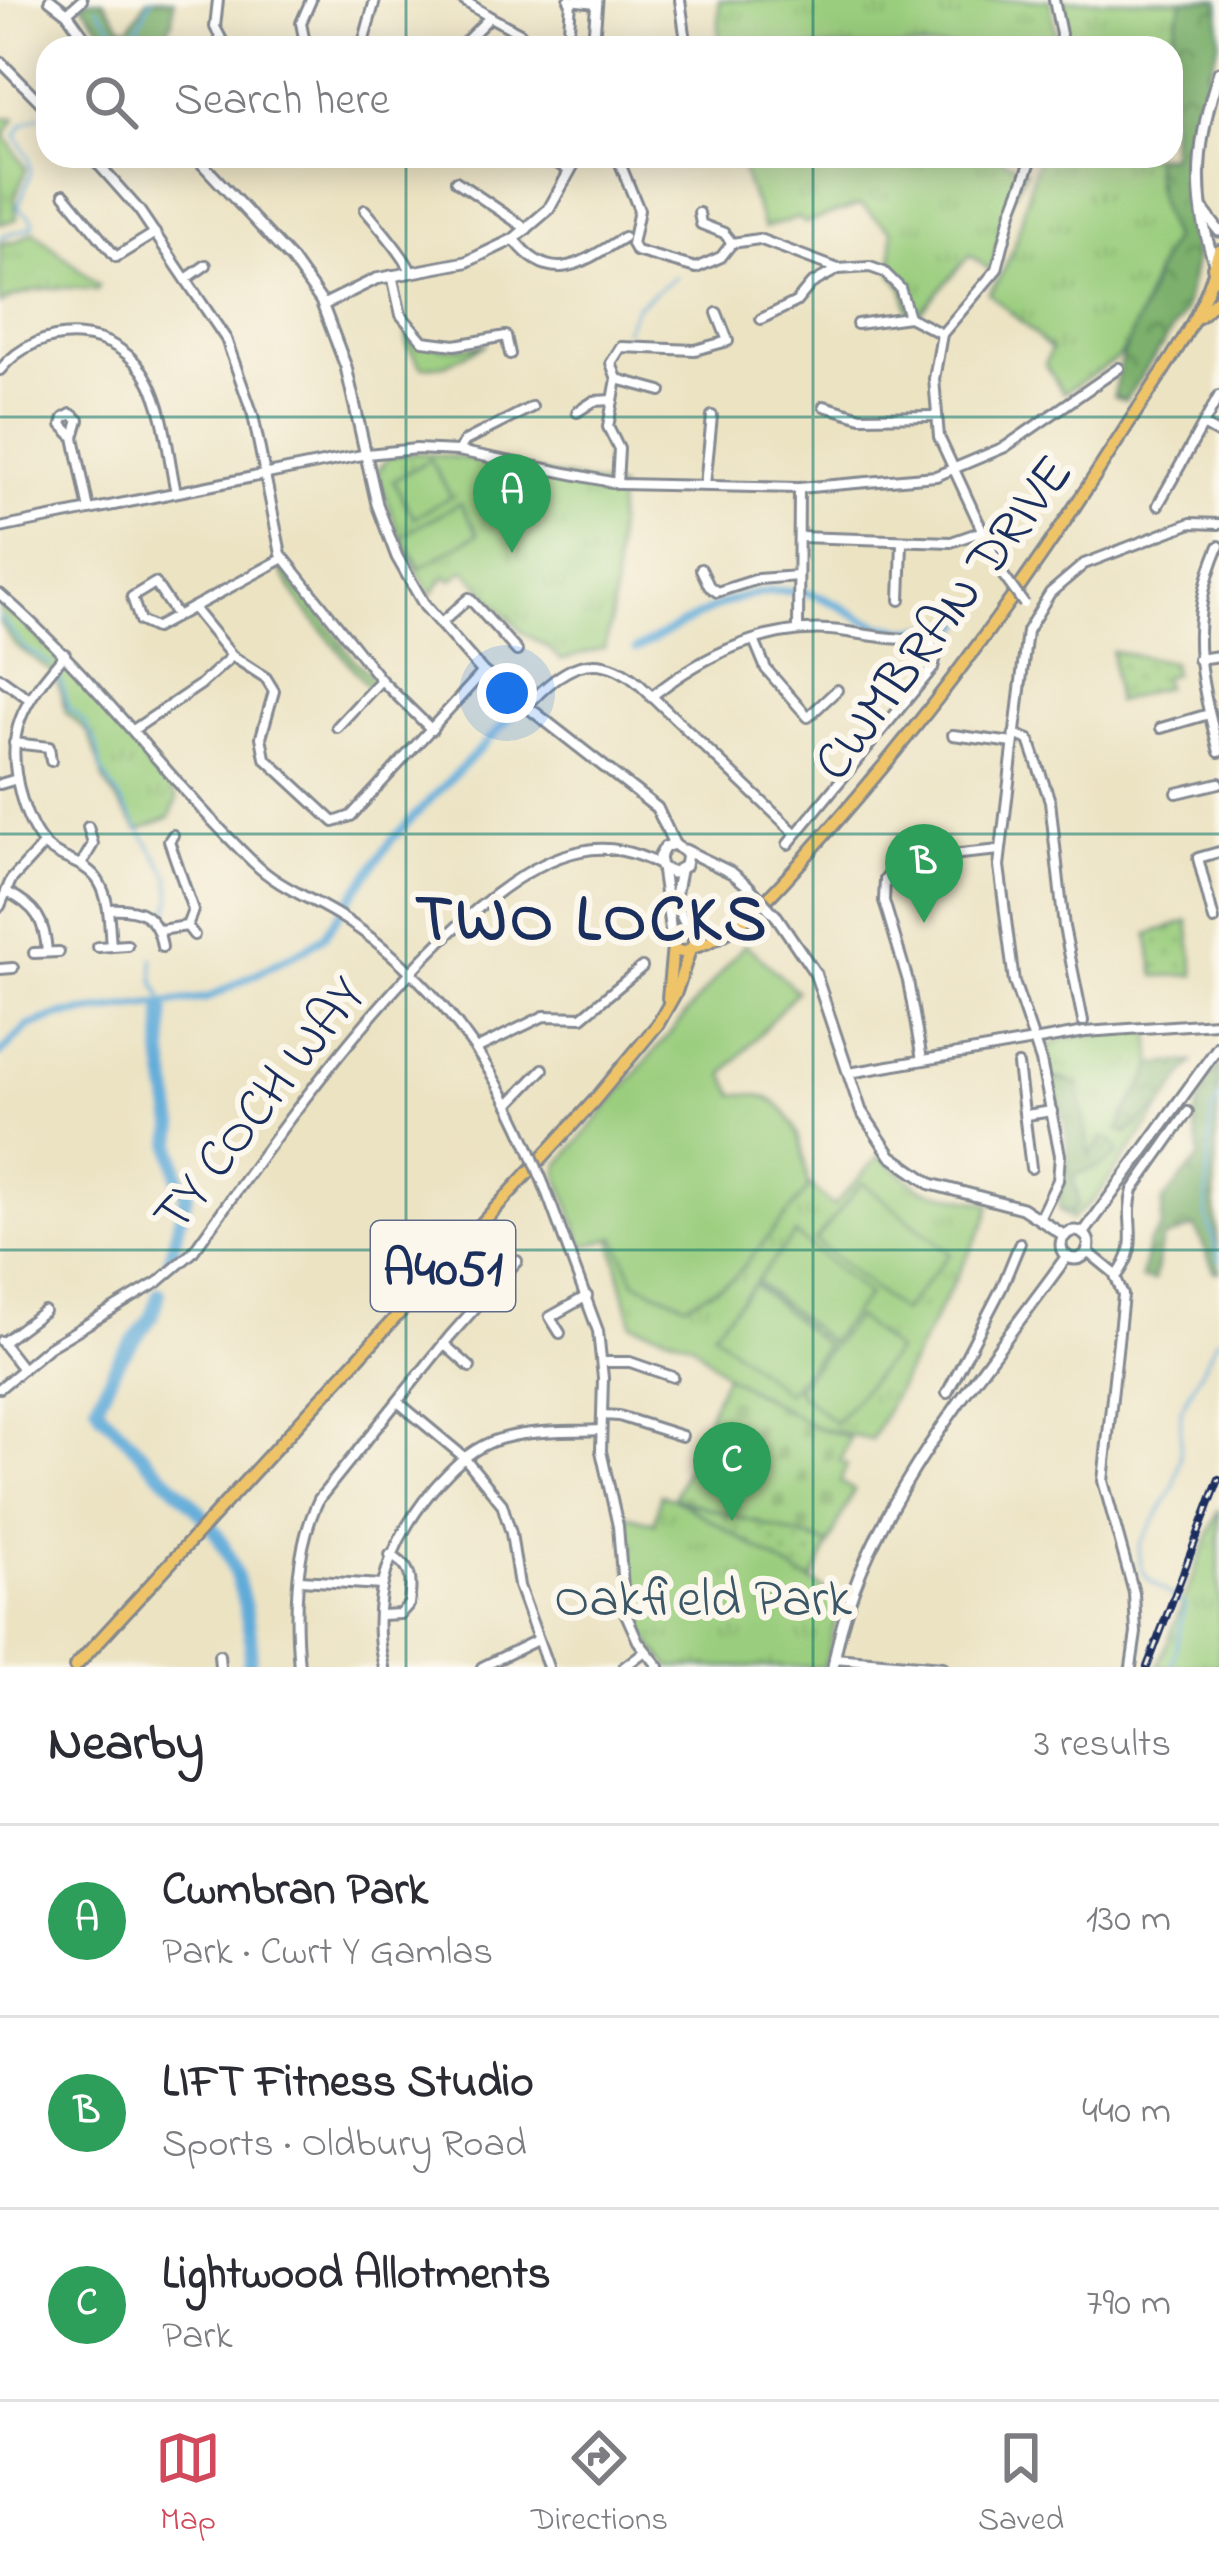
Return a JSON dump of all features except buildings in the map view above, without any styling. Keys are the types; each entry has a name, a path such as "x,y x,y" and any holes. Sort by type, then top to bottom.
{"main road":[{"path":"1188,331 1216,266"},
{"path":"1188,331 1219,298"},
{"name":"CWMBRAN DRIVE","path":"691,949 711,942 774,891 888,763 1029,575 1188,331"},
{"path":"691,949 682,952 672,943 678,931 731,928"},
{"name":"A4051","path":"75,1667 652,1033 676,992 694,940 690,932"},
{"name":"A4051","path":"664,1012 672,943"}],"street":[{"path":"50,0 68,13 84,36"},
{"path":"68,13 82,0"},
{"path":"218,0 215,27 220,36"},
{"path":"304,36 301,23 311,0"},
{"path":"367,36 375,0"},
{"path":"463,0 523,36"},
{"path":"568,36 569,0 597,2 594,36"},
{"path":"680,0 684,36"},
{"path":"1054,0 1058,36"},
{"path":"471,36 490,17"},
{"path":"0,61 36,98"},
{"path":"1216,266 1196,169 1219,72"},
{"path":"102,168 155,233 226,339 253,416 284,558 381,680 432,730"},
{"path":"205,168 292,260 323,305 346,367 377,504 408,580 439,625 483,672 657,808 674,844 747,885 777,917 815,973 874,1135 907,1170 937,1186 1016,1206 1065,1235"},
{"path":"564,168 571,172"},
{"path":"323,305 376,279 466,262 514,239 549,209 573,168"},
{"path":"621,168 639,210 632,247 692,268 721,256 731,243 759,239 838,269 870,267 884,272 900,288 909,317"},
{"path":"1028,168 997,269 942,334 934,362 934,416 954,472 1003,574 1024,604 1036,612"},
{"path":"456,181 526,229"},
{"path":"64,194 116,257 155,233"},
{"path":"1200,201 1219,231"},
{"path":"365,210 387,242 406,259 411,272"},
{"path":"699,213 700,224 724,233 731,243"},
{"path":"514,239 538,262 566,268 624,237"},
{"path":"186,279 206,265"},
{"path":"761,319 786,309 811,284 838,269"},
{"path":"392,275 401,315 423,340 455,345 506,336 509,354"},
{"path":"617,484 619,449 608,429 617,379 611,363 621,347 695,350 728,341 717,313"},
{"path":"857,324 909,317 942,334"},
{"path":"0,370 26,346 62,335 95,338 124,352 144,374 155,397 176,492"},
{"path":"0,515 1,527 367,454 416,449 458,452 617,484 799,488 954,472 1013,442 1120,368"},
{"path":"617,379 661,391"},
{"path":"1158,505 1219,396"},
{"path":"577,412 594,401 613,400"},
{"path":"458,452 465,441 532,406"},
{"path":"824,406 861,417 934,416"},
{"path":"705,485 712,416"},
{"path":"1203,425 1219,434"},
{"path":"74,437 89,510"},
{"path":"798,630 799,488"},
{"path":"1040,1217 1060,1168 1052,1111 1034,1040 1017,998 1006,944 1000,850 1024,641 1036,612 1056,586 1094,559 1191,523 1219,524"},
{"path":"799,537 956,542 982,531"},
{"path":"900,601 902,543"},
{"path":"1219,546 1200,602 1198,659 1219,752"},
{"path":"177,616 160,586 150,584 136,592 131,602 145,626 155,628 284,558"},
{"path":"701,568 717,592 758,579 798,581"},
{"path":"0,594 258,867 280,886 344,919 410,975 477,1048 528,1146 587,1296 602,1362 603,1464 618,1526 623,1602 632,1631 659,1667"},
{"path":"439,625 469,598 517,651"},
{"path":"193,608 232,656 266,678 274,691 261,737 265,758 334,822 351,817 483,672"},
{"path":"651,697 683,673 754,640 798,630 943,638"},
{"path":"754,640 766,670 808,717 837,690"},
{"path":"788,844 933,668 937,652 926,640"},
{"path":"133,730 200,685 232,656"},
{"path":"1198,659 1219,656"},
{"path":"62,658 28,698 14,743 17,778 29,820 44,844 82,864 102,887 111,946"},
{"path":"526,707 564,671 592,664 625,674 796,834"},
{"path":"0,678 28,698"},
{"path":"337,727 381,680"},
{"path":"1161,728 1209,714"},
{"path":"953,735 1029,740 1049,796 1064,927 1083,1021"},
{"path":"14,743 53,746 51,761"},
{"path":"0,784 17,778"},
{"path":"1177,794 1219,783"},
{"path":"82,864 93,844 88,827"},
{"path":"160,930 190,931 193,910 170,841 173,835"},
{"path":"0,906 11,880 44,844"},
{"path":"93,844 110,844"},
{"path":"672,943 661,850 674,844"},
{"name":"TY COCH WAY","path":"0,1388 68,1334 158,1282 192,1253 324,1076 410,975 469,916 531,872 580,851 661,850"},
{"path":"685,850 687,862 674,901 690,932"},
{"path":"922,1060 908,981 884,901 885,880 893,868 910,859 1000,850"},
{"path":"1214,920 1198,858 1219,852"},
{"name":"TY COCH WAY","path":"636,853 661,866"},
{"path":"661,866 672,873 721,867"},
{"path":"8,892 38,913 46,952"},
{"path":"108,910 139,910 160,930 162,947"},
{"path":"98,947 127,945"},
{"path":"34,953 59,952"},
{"path":"477,1048 544,1016 582,1017 642,967"},
{"path":"0,969 13,968"},
{"path":"849,1073 1085,1032 1216,1022"},
{"path":"1083,1234 1219,1046"},
{"path":"1018,1065 1030,1168"},
{"path":"508,1104 543,1069"},
{"path":"1026,1115 1052,1111"},
{"path":"1116,1277 1132,1249 1133,1190 1188,1112"},
{"path":"1072,1231 1083,1234 1087,1251 1080,1257 1067,1256 1061,1244 1065,1235 1072,1231"},
{"path":"967,1395 949,1389 1021,1243"},
{"path":"1087,1251 1116,1277 1123,1291 1103,1481 1134,1593 1136,1633 1131,1667"},
{"path":"943,1667 833,1663 861,1575 912,1474 1067,1256"},
{"path":"299,1667 304,1540 320,1499 517,1261"},
{"path":"560,1333 550,1317 587,1296"},
{"path":"26,1310 33,1319"},
{"path":"23,1369 1,1341 44,1311"},
{"path":"445,1345 470,1366"},
{"path":"602,1362 630,1362 673,1377"},
{"path":"399,1403 464,1457 495,1492 508,1517 519,1586 548,1667"},
{"path":"602,1414 682,1436"},
{"path":"384,1667 382,1585 390,1555 414,1513 464,1457 490,1443 523,1434 601,1430"},
{"path":"381,1616 400,1614 410,1604 411,1573 390,1555"},
{"path":"300,1580 382,1585"},
{"path":"482,1667 537,1640"},
{"path":"624,1667 645,1652"},
{"path":"219,1655 220,1667"}],"green space":[{"path":"103,0 121,26 129,28 147,0 174,0 172,22 164,36 100,36 103,31 82,4"},
{"path":"719,0 1050,0 1056,36 719,36"},
{"path":"1063,0 1183,0 1172,36 1066,36"},
{"path":"1183,0 1219,0 1219,41 1192,126 1188,197 1195,261 1184,313 1125,400 1114,396 1122,358 1172,239 1158,199 1154,168 1183,168 1183,36 1172,36"},
{"path":"0,118 15,118 5,135 26,169 15,198 17,219 0,224"},
{"path":"742,168 1026,171 1008,205 991,271 970,255 916,317 908,310 904,289 893,275 892,231 860,205 805,223 798,218 764,228"},
{"path":"1036,168 1154,168 1158,199 1172,239 1120,355 1063,393 1045,364 1051,349 989,293 1015,244"},
{"path":"34,231 99,286 97,290 47,289 0,304 0,243 15,242"},
{"path":"406,324 432,345 487,344 444,365 422,367 407,345"},
{"path":"418,453 488,461 620,489 613,609 604,648 561,660 522,632 465,570 452,580 445,576 431,595 404,548 377,472 390,456"},
{"path":"430,459 451,496 414,518 393,481"},
{"path":"460,503 478,534 420,568 402,536"},
{"path":"279,568 288,571 354,660 377,682 370,689 303,607"},
{"path":"0,602 48,646 138,748 149,769 170,787 177,799 170,817 138,830 105,783 89,734 66,712 55,674 15,645 0,623"},
{"path":"1112,651 1172,662 1174,674 1163,677 1165,687 1116,702"},
{"path":"1188,921 1195,975 1155,976 1148,934"},
{"path":"745,944 797,991 724,1074 735,1095 755,1095 783,1109 798,1137 808,1189 733,1279 686,1304 635,1282 615,1237 584,1246 558,1176 559,1165"},
{"path":"1150,1031 1153,1068 1122,1118 1127,1133 1163,1105 1095,1199 1071,1220 1060,1210 1071,1212 1078,1194 1073,1178 1090,1157 1066,1079 1052,1078 1045,1049 1081,1035"},
{"path":"1193,1062 1163,1105 1127,1133 1119,1130 1152,1064"},
{"path":"1219,1066 1214,1197 1219,1272 1195,1227 1162,1239 1154,1281 1141,1279 1148,1243 1161,1228 1163,1201 1200,1157 1194,1120 1205,1085"},
{"path":"1052,1078 1078,1084 1090,1156 1102,1138 1111,1140 1119,1153 1073,1178 1078,1204 1071,1213 1060,1210 1059,1204 1067,1142"},
{"path":"879,1156 921,1189 990,1204 987,1219 871,1440 815,1427 726,1375 692,1343 632,1324 611,1238 808,1189 808,1183 833,1206"},
{"path":"862,1182 950,1253 902,1312 815,1241"},
{"path":"795,1234 868,1295 829,1342 756,1281"},
{"path":"754,1284 826,1346 786,1393 713,1332"},
{"path":"856,1317 896,1351 835,1423 795,1389"},
{"path":"725,1375 815,1427 850,1437 840,1461 847,1465 840,1482 854,1490 829,1544 674,1498"},
{"name":"Oakfield Park","path":"660,1495 674,1498 841,1599 824,1667 670,1667 638,1614 624,1514 655,1523"},
{"path":"674,1498 829,1544 812,1582"},
{"path":"1219,1509 1219,1667 1158,1667"}],"waterway":[{"path":"133,36 151,0"},
{"path":"97,7 124,36"},
{"path":"0,238 34,225 18,208 31,172 16,135 23,124 36,118"},
{"path":"625,331 636,307 676,276"},
{"path":"636,649 715,607 779,591 819,597 893,629 962,624"},
{"path":"0,618 25,648 51,664"},
{"path":"58,671 68,707 97,744 101,770 169,875 172,899 165,918"},
{"path":"0,1054 27,1027 60,1015 208,998 305,949 324,936 393,838 513,715"},
{"path":"153,958 154,982 162,997"},
{"path":"163,1012 172,1143 179,1182 187,1192 170,1258"},
{"path":"1219,1096 1211,1116 1206,1214 1219,1260"},
{"path":"159,1293 152,1316 118,1361 97,1404 192,1503 224,1546 248,1619 248,1667"},
{"path":"1172,1667 1185,1605 1148,1579 1139,1547 1174,1487 1181,1410 1219,1336"}],"railway":[{"path":"1147,1667 1219,1479"}],"place":[{"name":"Cwmbran Park","path":"512,553"},
{"name":"LIFT Fitness Studio","path":"924,923"},
{"name":"Lightwood Allotments","path":"732,1521"}],"district":[{"name":"TWO LOCKS","path":"592,916"}]}
